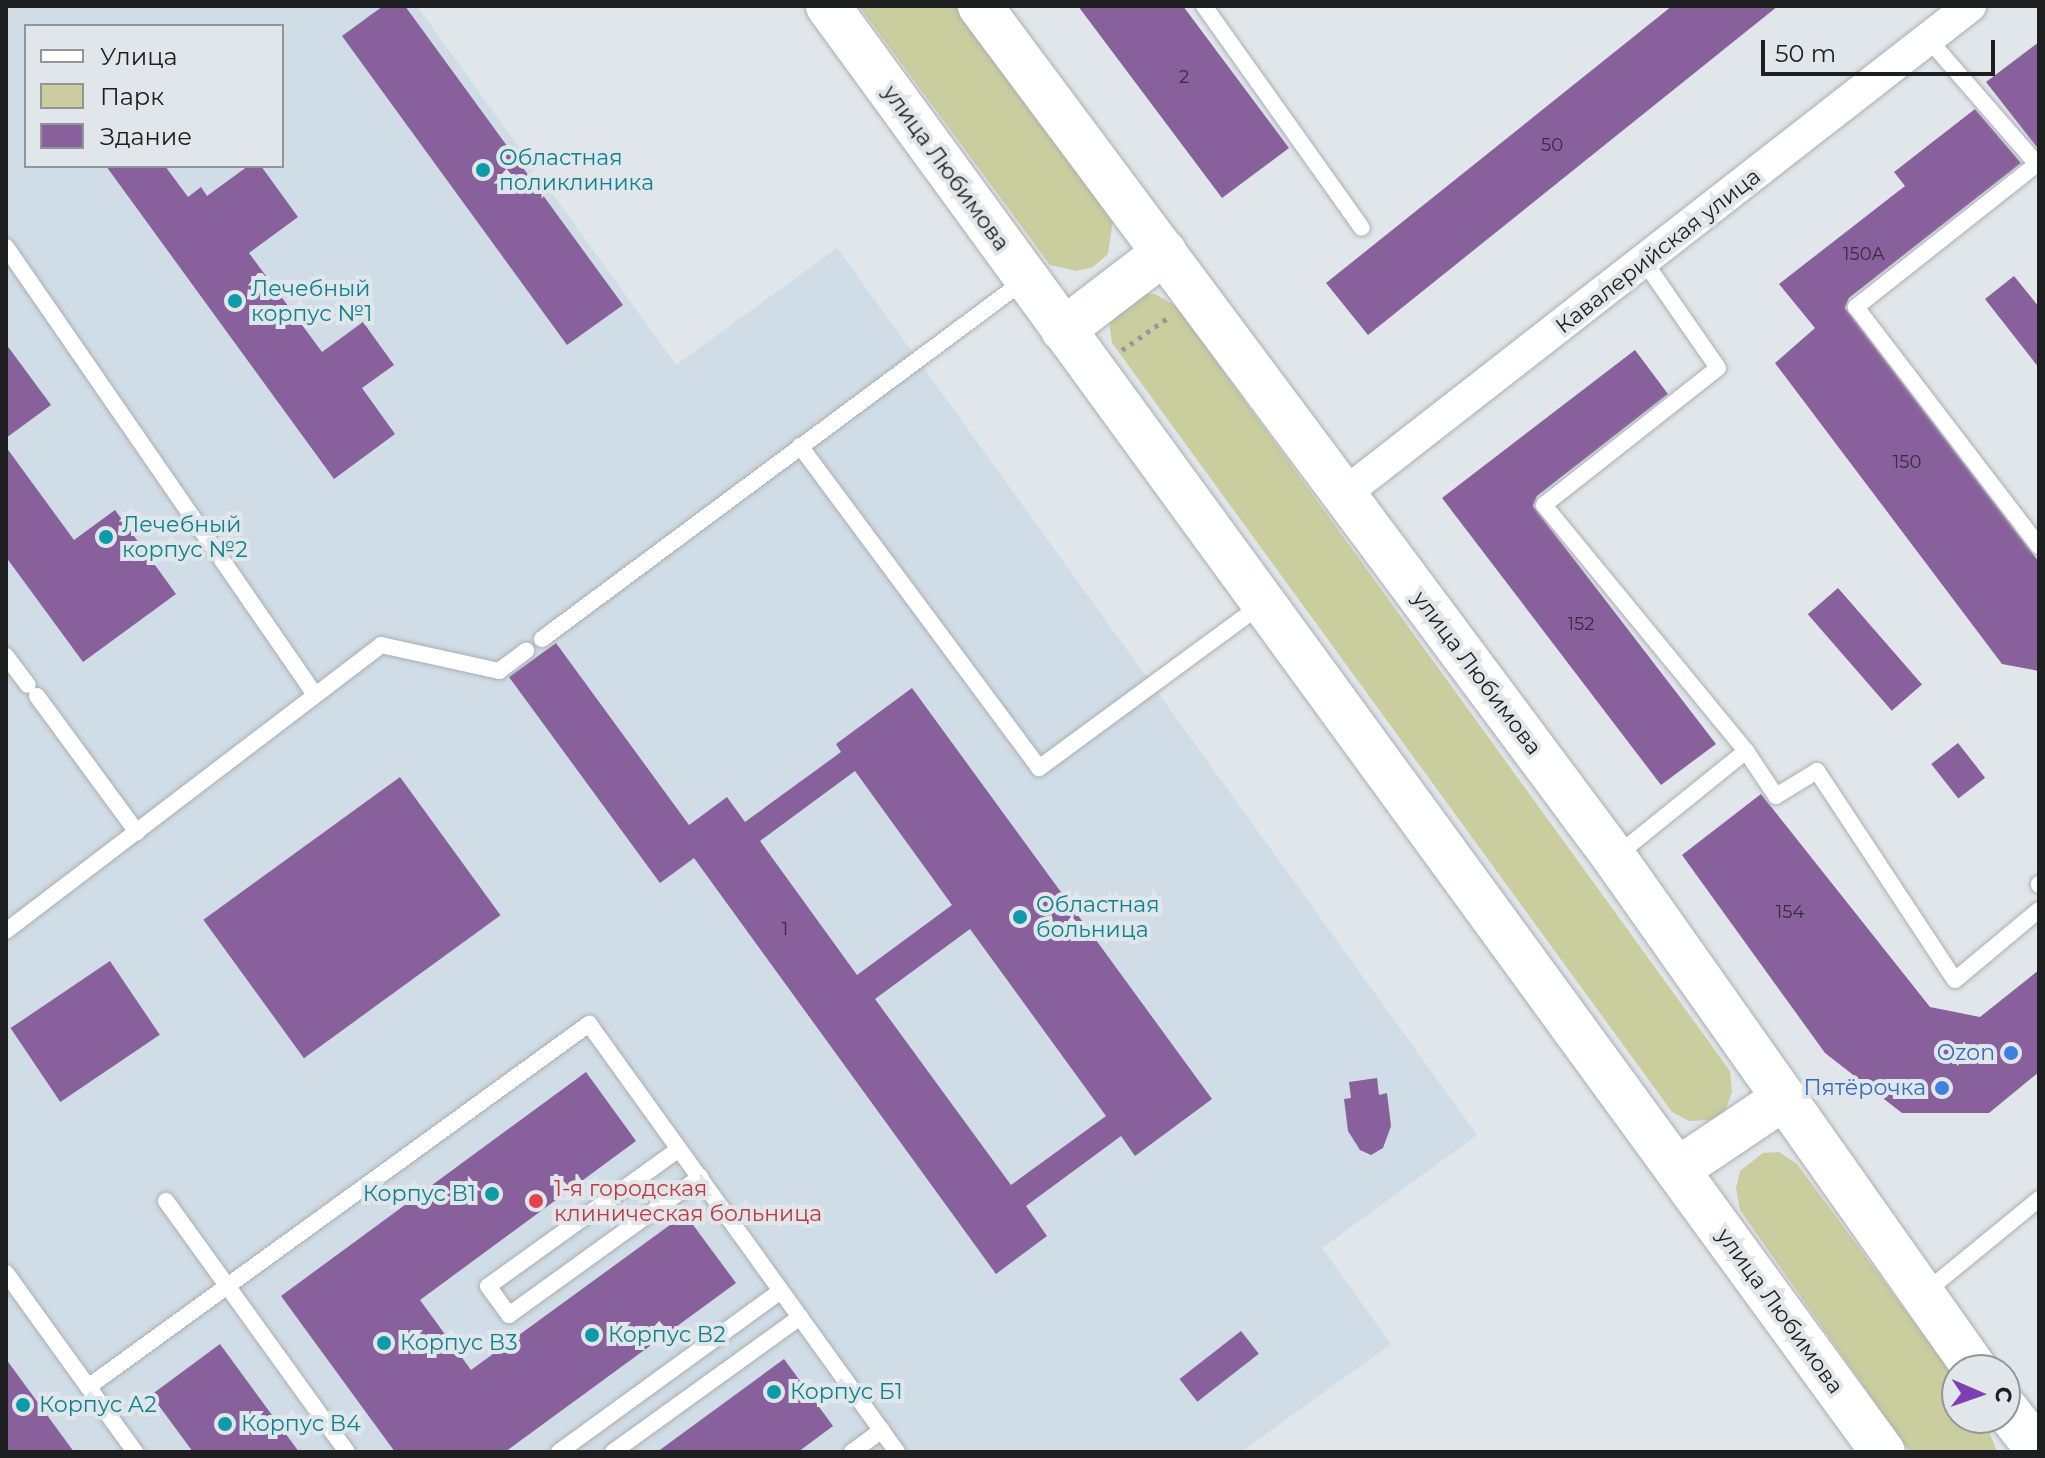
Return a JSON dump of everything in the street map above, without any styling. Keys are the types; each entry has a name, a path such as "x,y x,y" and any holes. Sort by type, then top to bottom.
{"main road":[{"name":"улица Любимова","path":"828,6 1883,1452"},
{"name":"улица Любимова","path":"980,6 1614,857 1965,1354"},
{"path":"1063,330 1165,252"},
{"path":"1677,1170 1784,1098"},
{"path":"2021,1428 2039,1451"}],"street":[{"name":"Кавалерийская улица","path":"1344,494 1930,41 1970,6"}],"lane":[{"path":"1204,6 1362,228"},
{"path":"1930,41 2037,164 1856,307 2039,546"},
{"path":"6,247 315,695"},
{"path":"1644,261 1718,368 1544,505 1746,751 1776,796 1817,771 1955,980 2039,910"},
{"path":"542,639 1026,279"},
{"path":"800,446 1039,768 1263,603"},
{"path":"6,931 381,645 499,671 526,651"},
{"path":"6,656 137,832"},
{"path":"1614,857 1746,751"},
{"path":"88,1387 589,1024 897,1452"},
{"path":"679,1149 488,1286 509,1315 700,1177"},
{"path":"1923,1294 2039,1199"},
{"path":"166,1201 347,1452"},
{"path":"6,1273 135,1452"},
{"path":"559,1452 781,1291"},
{"path":"613,1452 800,1317"},
{"path":"852,1452 882,1430"}],"path":[{"path":"1123,349 1173,314"}],"shaded area":[{"path":"6,6 417,6 676,365 837,248 1477,1135 1322,1248 1391,1344 1241,1452 6,1452"}],"green space":[{"path":"859,6 955,6 1113,219 1108,254 1093,267 1077,271 1050,265"},
{"path":"1132,293 1155,294 1176,306 1730,1071 1732,1092 1725,1111 1710,1120 1689,1121 1672,1112 1112,343 1109,321"},
{"path":"1779,1152 1797,1164 1941,1358 1941,1434 1990,1434 1997,1452 1910,1452 1740,1210 1736,1188 1740,1171 1763,1153"}],"building":[{"name":"Областная поликлиника","path":"383,6 405,6 623,305 567,345 342,36"},
{"path":"1078,6 1183,6 1289,148 1222,198"},
{"path":"1672,6 1778,6 1368,335 1326,283"},
{"path":"2039,42 2039,150 1986,82"},
{"path":"1975,109 2021,163 1849,298 1845,308 2039,562 2039,671 2002,664 1775,363 1815,328 1779,284 1905,186 1894,172"},
{"name":"Лечебный корпус №1","path":"107,168 166,168 188,197 201,187 207,196 245,168 262,168 298,217 249,253 322,352 363,322 394,365 362,388 395,434 334,479"},
{"path":"2014,276 2039,307 2039,368 1985,299"},
{"path":"6,344 51,405 6,438"},
{"path":"1635,350 1668,394 1537,496 1533,506 1716,744 1661,785 1442,498"},
{"path":"6,447 74,540 115,510 176,594 83,662 6,557"},
{"path":"1838,588 1922,685 1892,711 1808,614"},
{"path":"556,643 689,825 727,797 745,822 841,752 836,744 912,688 1212,1099 1135,1156 1121,1136 1026,1206 1047,1236 996,1274 694,858 660,883 509,677","holes":["855,771 952,905 857,975 760,841","970,929 1106,1116 1011,1185 875,999"]},
{"path":"1958,743 1985,778 1958,799 1931,764"},
{"path":"400,777 501,915 304,1058 203,920"},
{"path":"1761,794 1930,1007 1980,1017 2039,970 2039,1072 1989,1113 1902,1113 1825,1053 1682,855"},
{"path":"110,961 160,1035 60,1102 11,1028"},
{"path":"586,1072 636,1141 420,1300 471,1370 685,1214 736,1283 505,1452 395,1452 281,1296"},
{"path":"1377,1078 1379,1095 1387,1093 1391,1126 1383,1148 1371,1155 1360,1150 1348,1131 1344,1099 1351,1098 1349,1082"},
{"path":"1241,1331 1259,1354 1197,1402 1180,1379"},
{"name":"Корпус В4","path":"220,1344 299,1452 193,1452 151,1395"},
{"name":"Корпус А2","path":"6,1359 74,1452 6,1452"},
{"name":"Корпус Б1","path":"784,1359 833,1426 798,1452 657,1452"}],"place":[{"name":"Областная поликлиника","path":"483,170"},
{"name":"Лечебный корпус №1","path":"235,301"},
{"name":"Лечебный корпус №2","path":"106,537"},
{"name":"Областная больница","path":"1020,917"},
{"name":"Ozon","path":"2011,1053"},
{"name":"Пятёрочка","path":"1942,1088"},
{"name":"Корпус В1","path":"492,1194"},
{"name":"1-я городская клиническая больница","path":"536,1201"},
{"name":"Корпус В2","path":"592,1335"},
{"name":"Корпус В3","path":"384,1343"},
{"name":"Корпус Б1","path":"774,1392"},
{"name":"Корпус А2","path":"23,1405"},
{"name":"Корпус В4","path":"225,1424"}]}
